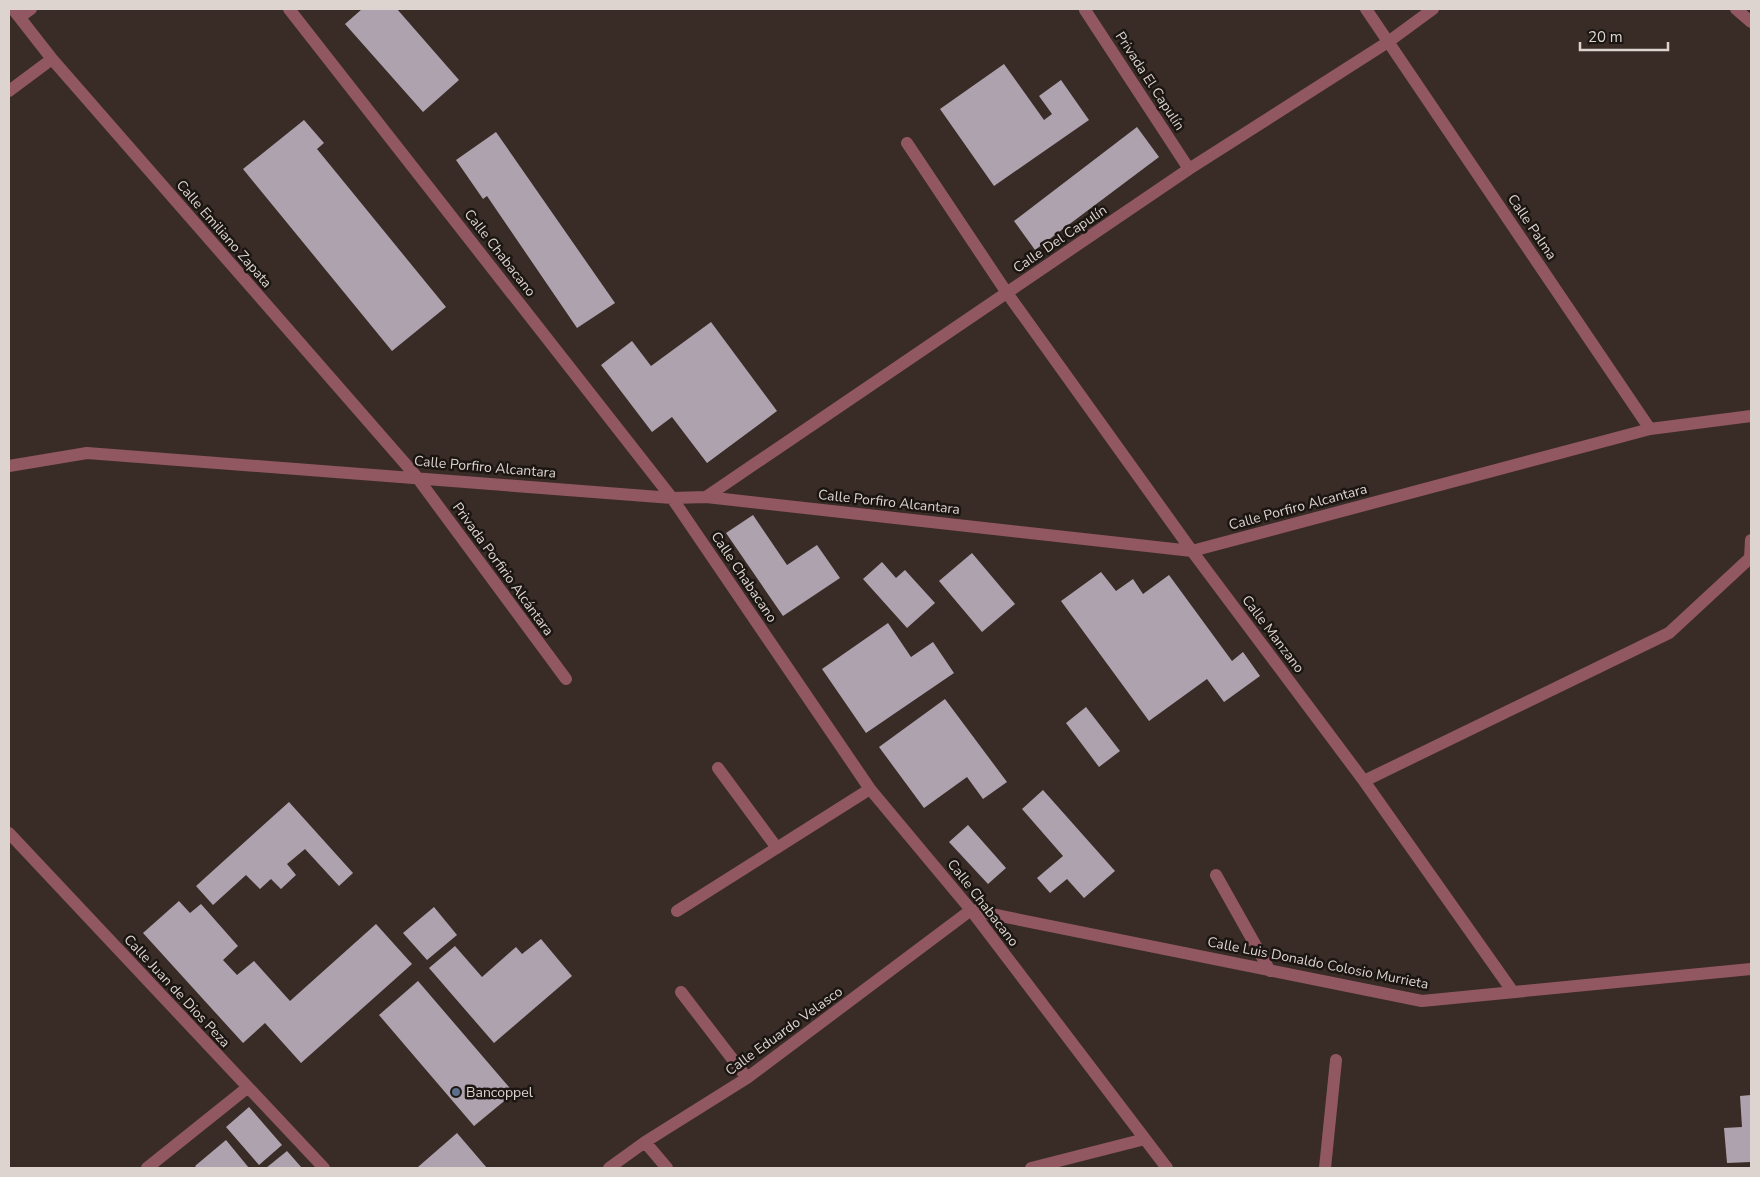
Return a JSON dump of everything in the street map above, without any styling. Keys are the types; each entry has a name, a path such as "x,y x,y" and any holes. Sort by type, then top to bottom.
{"street":[{"path":"16,13 31,9"},
{"name":"Calle Chabacano","path":"289,9 672,498 870,789 972,910 1167,1168"},
{"name":"Calle Palma","path":"1366,9 1650,429"},
{"name":"Calle Del Capulín","path":"706,497 1189,169 1388,42 1434,9"},
{"path":"1736,9 1751,22"},
{"name":"Privada El Capulín","path":"1085,10 1189,169"},
{"name":"Calle Emiliano Zapata","path":"16,13 52,59 416,476"},
{"path":"9,91 52,59"},
{"path":"907,143 1008,293"},
{"name":"Calle Manzano","path":"1008,293 1192,551 1364,781 1513,992"},
{"name":"Calle Porfiro Alcantara","path":"9,466 87,452 416,476 672,498 706,497 1192,551 1650,429 1751,416"},
{"name":"Privada Porfirio Alcántara","path":"416,476 566,679"},
{"path":"1364,781 1669,634 1750,558 1751,540"},
{"path":"718,768 778,848"},
{"path":"677,911 870,789"},
{"name":"Calle Juan de Dios Peza","path":"9,833 324,1168"},
{"path":"1216,875 1270,971"},
{"name":"Calle Luis Donaldo Colosio Murrieta","path":"972,910 1422,1001 1751,969"},
{"name":"Calle Eduardo Velasco","path":"610,1168 645,1142 747,1078 972,910"},
{"path":"681,992 747,1078"},
{"path":"1325,1168 1336,1060"},
{"path":"146,1168 247,1088"},
{"path":"1031,1168 1145,1139"},
{"path":"645,1142 667,1168"}],"building":[{"path":"362,9 397,9 459,80 423,112 345,24"},
{"path":"1004,64 1044,120 1052,114 1039,96 1061,80 1089,120 994,186 940,109"},
{"path":"304,120 324,143 317,149 446,307 392,351 243,169"},
{"path":"1137,127 1159,157 1035,250 1014,221"},
{"path":"496,132 615,303 577,328 487,196 483,199 456,160"},
{"path":"711,322 777,411 707,463 672,417 652,432 601,365 632,341 651,366"},
{"path":"753,515 787,565 817,545 840,578 783,616 726,533"},
{"path":"972,553 1015,604 982,632 939,581"},
{"path":"882,562 896,578 905,570 935,603 907,628 863,579"},
{"path":"1101,572 1116,591 1133,579 1143,594 1169,575 1232,661 1243,652 1260,676 1224,702 1207,679 1149,721 1061,601"},
{"path":"888,623 911,657 933,642 954,673 866,733 822,669"},
{"path":"945,699 1007,782 983,799 967,777 924,808 879,747"},
{"path":"1086,707 1120,751 1099,767 1066,723"},
{"path":"1043,790 1115,871 1084,898 1067,879 1050,893 1037,878 1063,856 1022,809"},
{"path":"289,802 353,873 339,886 305,849 287,864 296,875 281,889 271,879 260,889 246,875 213,905 196,886"},
{"path":"968,825 1006,868 988,884 949,842"},
{"path":"179,901 190,913 201,904 238,946 223,960 237,975 254,961 290,1001 376,924 412,964 301,1063 265,1023 243,1043 143,933"},
{"path":"434,907 457,935 427,960 403,933"},
{"path":"541,939 572,976 494,1043 429,968 455,946 482,977 516,947 522,954"},
{"path":"418,981 514,1093 474,1126 379,1015"},
{"path":"1751,1095 1751,1162 1727,1163 1724,1128 1742,1127 1740,1096"},
{"path":"249,1107 282,1145 259,1165 226,1127"},
{"path":"457,1133 487,1168 418,1167"},
{"path":"226,1140 249,1168 197,1168 195,1166"},
{"path":"287,1151 302,1168 266,1168"}],"place":[{"name":"Bancoppel","path":"456,1092"}]}
